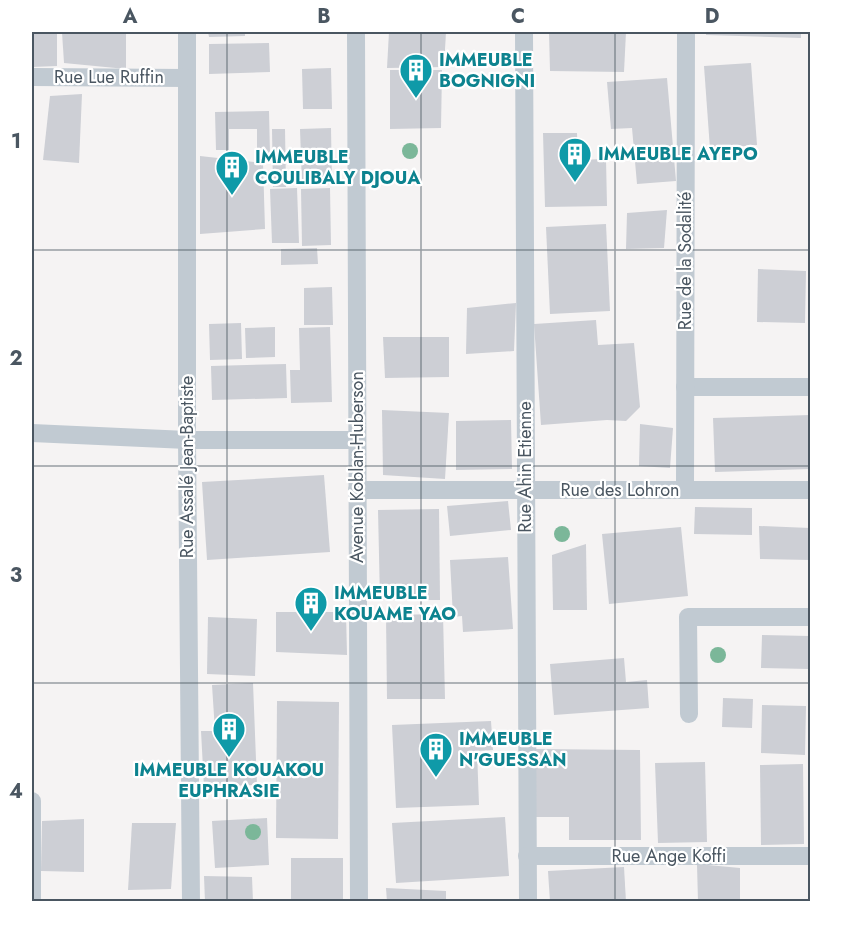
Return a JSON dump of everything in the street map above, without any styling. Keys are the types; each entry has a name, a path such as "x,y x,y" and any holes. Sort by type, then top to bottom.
{"street":[{"name":"Rue Assalé Jean-Baptiste","path":"187,32 190,902"},
{"name":"Avenue Koblan-Huberson","path":"356,32 359,902"},
{"name":"Rue Ahin Etienne","path":"524,32 528,902"},
{"name":"Rue de la Sodalité","path":"685,490 686,32"},
{"name":"Rue Lue Ruffin","path":"32,77 187,78"},
{"path":"685,387 810,387"},
{"path":"32,433 187,440 357,440"},
{"name":"Rue des Lohron","path":"357,490 810,490"},
{"path":"689,714 688,617 810,617"},
{"path":"32,801 32,902"},
{"name":"Rue Ange Koffi","path":"527,856 810,856"}],"building":[{"path":"32,32 57,32 57,66 32,67"},
{"path":"62,32 126,32 126,69 64,63"},
{"path":"208,32 245,32 245,36 209,37"},
{"path":"389,32 446,32 444,67 387,68"},
{"path":"549,32 626,32 624,72 550,71"},
{"path":"706,32 801,32 801,38 706,35"},
{"path":"269,43 270,72 209,74 209,44"},
{"path":"751,63 757,145 710,149 704,66"},
{"path":"331,68 332,109 303,109 302,69"},
{"name":"IMMEUBLE BOGNIGNI","path":"390,70 442,70 441,128 390,129"},
{"path":"667,78 676,181 637,184 632,128 611,129 607,82"},
{"path":"82,94 79,163 43,160 50,96"},
{"path":"269,111 270,154 257,154 257,129 229,129 229,150 216,150 215,112"},
{"path":"331,128 332,184 302,185 300,129"},
{"path":"272,129 285,129 286,187 273,187"},
{"name":"IMMEUBLE AYEPO","path":"543,133 577,133 578,160 606,159 607,206 545,207"},
{"name":"IMMEUBLE COULIBALY DJOUA","path":"200,156 263,163 265,229 200,234"},
{"path":"297,188 299,243 272,243 270,189"},
{"path":"330,188 331,245 302,246 301,189"},
{"path":"667,210 664,248 626,249 627,213"},
{"path":"606,224 610,311 550,314 546,227"},
{"path":"317,248 318,264 281,265 281,249"},
{"path":"758,269 806,271 805,323 757,322"},
{"path":"332,287 333,325 304,325 304,288"},
{"path":"516,303 514,351 466,354 467,308"},
{"path":"596,320 598,345 634,343 640,407 626,421 607,420 541,425 534,324"},
{"path":"241,323 242,359 210,360 209,324"},
{"path":"275,327 275,357 246,358 245,328"},
{"path":"330,327 332,402 291,403 290,370 300,370 299,328"},
{"path":"383,337 449,337 449,377 385,378"},
{"path":"286,364 287,398 212,400 211,366"},
{"path":"382,410 449,413 445,479 383,475"},
{"path":"810,415 810,469 715,472 713,418"},
{"path":"511,420 512,469 456,470 456,421"},
{"path":"640,424 673,428 670,468 639,466"},
{"path":"324,475 330,552 207,560 202,482"},
{"path":"508,501 511,530 450,536 447,506"},
{"path":"695,507 752,508 752,535 694,534"},
{"path":"439,509 440,600 380,600 378,510"},
{"path":"759,526 810,528 810,560 760,559"},
{"path":"681,527 688,596 609,604 602,534"},
{"path":"586,544 587,610 553,610 552,555"},
{"path":"508,557 513,629 463,632 462,616 453,617 450,560"},
{"name":"IMMEUBLE KOUAME YAO","path":"276,612 346,612 347,655 276,652"},
{"path":"443,614 445,699 387,699 386,615"},
{"path":"208,617 257,619 255,676 207,674"},
{"path":"762,635 810,636 809,669 761,668"},
{"path":"624,658 626,682 647,680 649,708 554,715 550,664"},
{"name":"IMMEUBLE KOUAKOU EUPHRASIE","path":"253,683 257,785 204,787 201,731 215,731 212,685"},
{"path":"723,698 753,699 752,728 722,727"},
{"path":"277,701 339,702 338,839 276,838"},
{"path":"762,705 806,706 805,755 761,753"},
{"name":"IMMEUBLE N'GUESSAN","path":"491,721 493,750 477,751 479,805 396,808 392,725"},
{"path":"536,749 640,750 641,840 569,840 569,817 536,817"},
{"path":"705,762 707,842 658,843 655,763"},
{"path":"803,764 804,844 761,845 760,765"},
{"path":"505,817 509,876 396,883 392,823"},
{"path":"267,818 269,865 215,868 212,821"},
{"path":"84,819 84,872 41,871 42,821"},
{"path":"132,823 176,823 171,889 128,890"},
{"path":"291,858 343,858 343,902 291,902"},
{"path":"697,864 740,868 740,902 698,902"},
{"path":"624,867 626,902 550,902 548,871"},
{"path":"204,876 252,877 253,902 205,902"},
{"path":"386,888 446,891 446,902 387,902"}],"place":[{"name":"IMMEUBLE BOGNIGNI","path":"416,99"},
{"name":"IMMEUBLE AYEPO","path":"575,183"},
{"name":"IMMEUBLE COULIBALY DJOUA","path":"232,196"},
{"name":"IMMEUBLE KOUAME YAO","path":"311,632"},
{"name":"IMMEUBLE KOUAKOU EUPHRASIE","path":"229,758"},
{"name":"IMMEUBLE N'GUESSAN","path":"436,778"}]}
